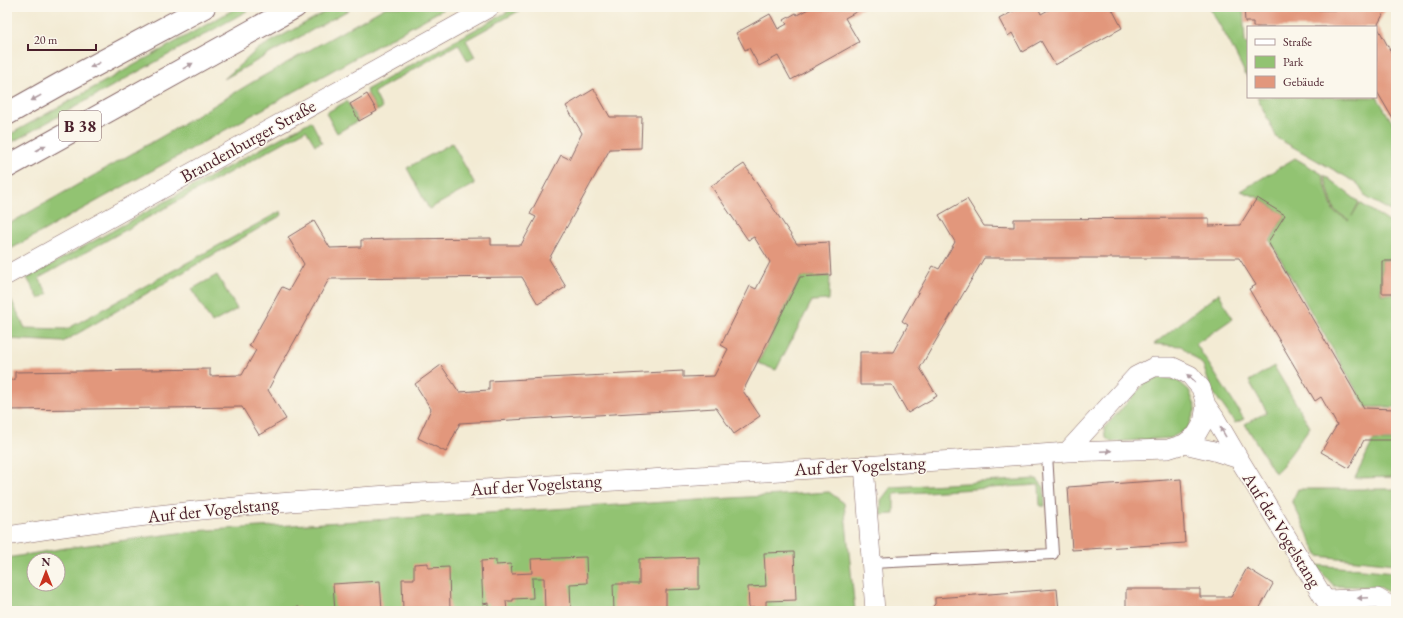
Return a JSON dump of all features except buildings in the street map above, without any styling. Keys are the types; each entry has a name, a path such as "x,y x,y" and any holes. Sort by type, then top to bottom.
{"highway":[{"name":"B 38","path":"7,114 204,7"},
{"name":"B 38","path":"7,167 295,7"}],"street":[{"name":"Brandenburger Straße","path":"7,275 490,7"},
{"name":"Auf der Vogelstang","path":"1067,452 1136,376 1154,367 1173,367 1190,375 1201,388 1206,405 1329,605 1377,598 1394,608 1395,611"},
{"name":"Auf der Vogelstang","path":"7,536 63,526 208,509 433,492 1067,452 1168,449 1184,444 1196,435 1203,423 1206,405"},
{"name":"Auf der Vogelstang","path":"1184,444 1239,459"},
{"path":"864,465 876,611"}],"lane":[{"path":"872,563 1053,554 1047,454"}],"green space":[{"path":"238,7 254,7 7,145 7,136"},
{"path":"334,7 354,7 224,79 258,49"},
{"path":"386,7 447,7 7,251 7,225 168,133 251,83"},
{"path":"516,7 526,7 466,40 475,57 468,61 458,44 374,92 382,108 377,111 366,90"},
{"path":"1209,7 1243,7 1245,43 1247,44 1247,77 1230,43"},
{"path":"1377,97 1396,129 1396,214 1366,197 1357,183 1277,138 1257,98 1377,98"},
{"path":"347,101 358,121 337,133 326,113"},
{"path":"311,121 322,142 315,145 306,130 39,278 48,294 39,299 27,278"},
{"path":"452,143 475,184 429,209 407,168"},
{"path":"1295,158 1322,174 1333,211 1349,220 1334,210 1324,175 1359,202 1352,216 1360,203 1394,225 1394,260 1382,260 1381,294 1396,294 1396,407 1366,407 1270,241 1285,215 1257,197 1241,191"},
{"path":"281,211 282,215 63,342 7,339 7,291 25,328 67,329"},
{"path":"217,275 237,309 212,323 192,289"},
{"path":"830,276 829,300 812,301 776,370 758,363 801,277"},
{"path":"1219,293 1232,319 1196,344 1244,419 1235,423 1211,389 1203,365 1181,346 1154,344"},
{"path":"1274,366 1310,427 1282,466 1275,473 1245,424 1267,412 1249,381"},
{"path":"1162,377 1177,380 1189,390 1196,408 1188,428 1171,438 1111,442 1105,437 1104,428 1146,382"},
{"path":"1373,441 1396,441 1396,477 1355,478"},
{"path":"1037,479 1044,487 1045,506 1040,506 1039,485 894,494 894,514 881,515 881,500 891,487"},
{"path":"1298,489 1396,489 1396,564 1318,556 1292,501"},
{"path":"829,492 844,503 855,611 7,611 7,558 26,555 26,592 66,592 66,552 42,552 194,531"},
{"path":"1315,565 1396,572 1396,597 1380,587 1334,586"}]}
